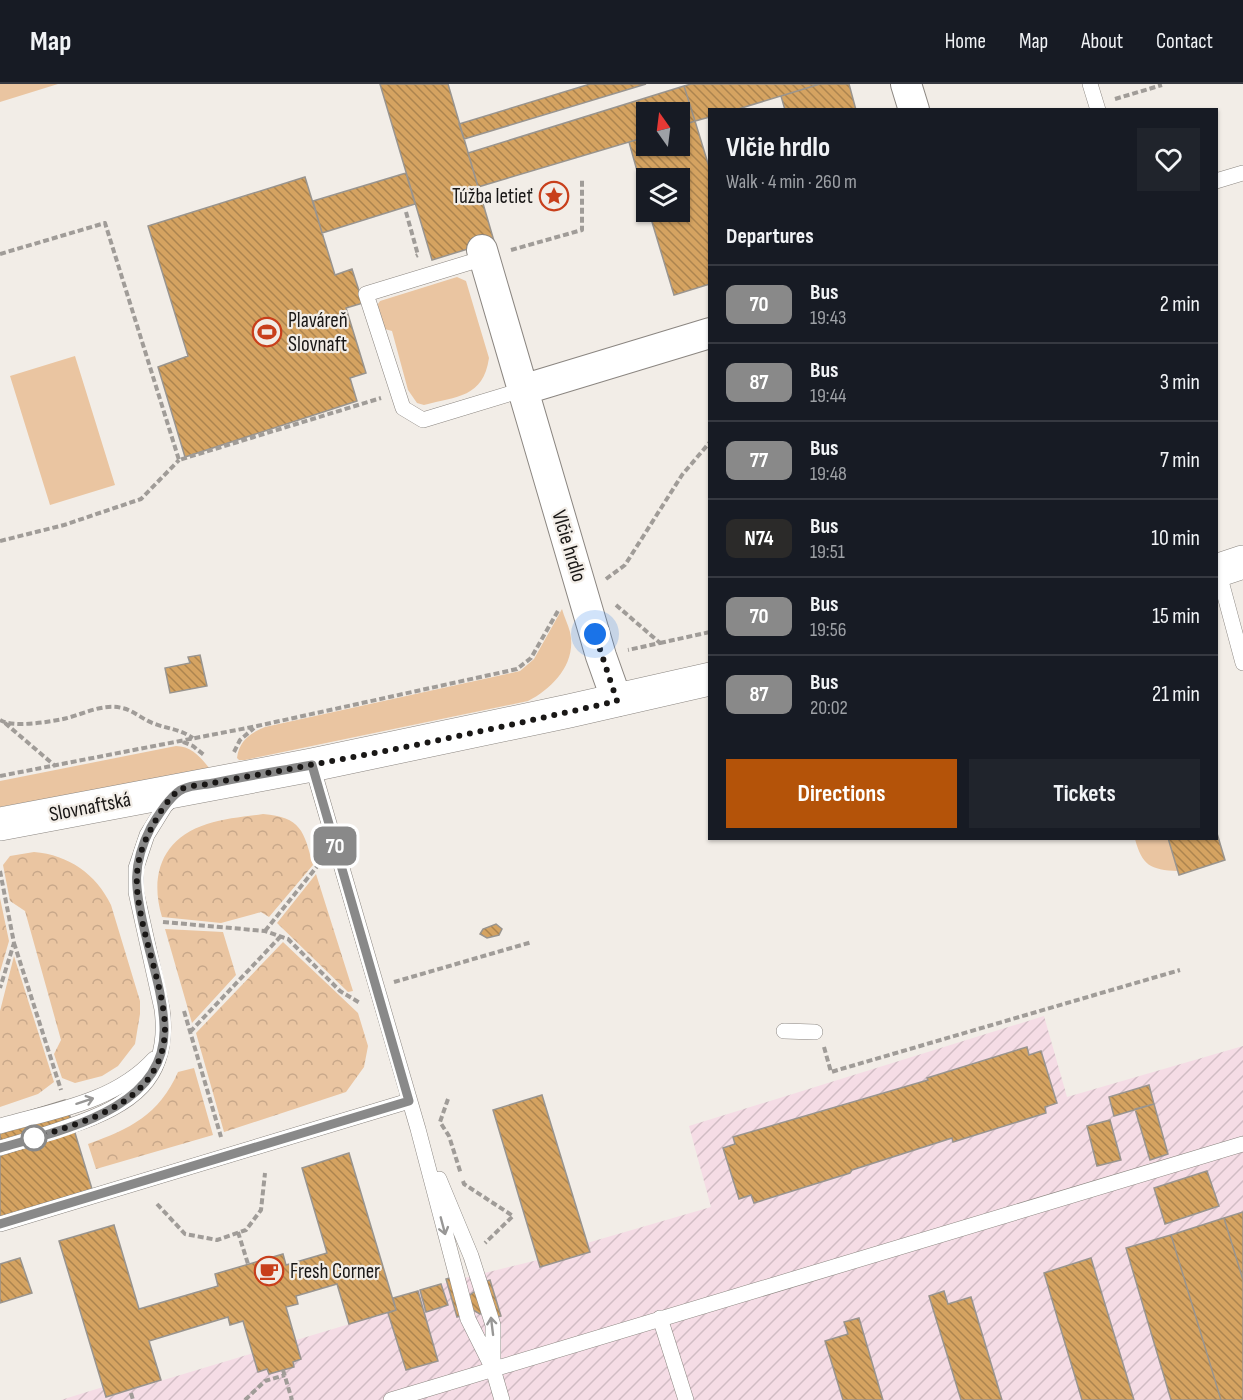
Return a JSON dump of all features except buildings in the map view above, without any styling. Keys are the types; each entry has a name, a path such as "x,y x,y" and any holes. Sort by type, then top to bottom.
{"main road":[{"name":"Slovnaftská","path":"0,824 312,765 617,701 708,679"}],"street":[{"path":"906,84 913,108"},
{"name":"Vlčie hrdlo","path":"483,254 601,656 617,701"},
{"path":"522,390 708,334"}],"lane":[{"path":"1090,84 1097,107"},
{"path":"1218,180 1243,173"},
{"path":"483,254 366,294 402,408 423,420 522,390"},
{"path":"1226,568 1243,663"},
{"path":"312,765 418,1129 468,1319 493,1369 502,1400"},
{"path":"0,1148 87,1120 126,1101 149,1080 162,1051 165,1027 136,892 136,868 155,821 181,789"},
{"path":"784,1031 819,1037"},
{"path":"0,1126 106,1094 133,1079 162,1051"},
{"path":"0,1224 409,1101"},
{"path":"418,1129 471,1256 493,1325 493,1369"},
{"path":"392,1400 1243,1144"},
{"path":"660,1318 686,1400"}],"path":[{"path":"1097,107 1162,85"},
{"path":"483,254 582,230 582,179"},
{"path":"406,212 418,255 408,258"},
{"path":"0,254 105,223 179,460"},
{"path":"0,542 64,525 141,499 179,460 370,401"},
{"path":"602,582 625,565 682,475 708,444"},
{"path":"611,601 660,643"},
{"path":"0,776 257,726 517,669 531,658 560,607"},
{"path":"628,650 708,632"},
{"path":"2,721 25,724 44,722 100,708 121,707 154,724 180,730 194,738"},
{"path":"2,721 54,766"},
{"path":"234,753 240,740 257,726"},
{"path":"180,741 193,746 206,757"},
{"path":"265,931 320,863"},
{"path":"0,872 14,943 62,1093"},
{"path":"157,921 265,931 288,939 340,991 360,1003"},
{"path":"190,1032 280,937"},
{"path":"394,982 532,942"},
{"path":"0,988 14,943"},
{"path":"819,1037 831,1072 1180,970"},
{"path":"181,1003 221,1137"},
{"path":"448,1099 440,1122 449,1136 464,1184 513,1216 471,1256"},
{"path":"157,1204 185,1234 217,1240 246,1230 261,1210 265,1173"},
{"path":"238,1232 248,1264"},
{"path":"245,1400 265,1381 284,1372 292,1400"},
{"path":"131,1393 133,1400"}],"shaded area":[{"path":"1044,1016 1067,1097 1243,1046 1243,1400 61,1400 103,1387 107,1397 396,1310 393,1298 538,1260 541,1267 590,1252 587,1243 711,1207 689,1126"}],"green space":[{"path":"0,84 58,84 0,102"},
{"path":"457,277 466,281 489,358 486,371 481,381 467,393 424,405 417,403 408,390 392,331 381,328 376,307 380,301"},
{"path":"75,356 115,485 50,505 10,376"},
{"path":"562,609 570,632 570,654 554,682 528,701 245,760 237,758 246,738 265,727 520,671 534,659"},
{"path":"176,746 191,750 210,769 0,807 0,781"},
{"path":"263,814 286,818 299,828 307,843 313,865 269,917 261,912 221,923 162,917 157,886 163,860 170,848 192,830 207,824"},
{"path":"1135,840 1168,840 1178,871 1154,867 1144,860"},
{"path":"34,852 59,857 70,862 98,884 111,905 140,1001 135,1044 118,1066 102,1076 75,1083 62,1078 54,1054 61,1040 25,911 10,901 3,865 10,856"},
{"path":"316,874 353,991 348,992 277,923"},
{"path":"0,898 9,941 0,972"},
{"path":"165,929 223,932 236,975 192,1023"},
{"path":"283,942 358,1013 368,1046 364,1067 346,1092 224,1132 196,1033"},
{"path":"14,956 54,1082 38,1094 0,1107 0,1011"},
{"path":"194,1068 213,1135 96,1169 88,1144 130,1126 142,1118 162,1099 178,1072"}],"bus line":[{"name":"70","path":"0,1148 87,1120 109,1110 138,1092 149,1080 155,1068 162,1051 165,1027 136,892 136,868 147,835 165,806 181,789 312,765 409,1101 0,1224"}],"place":[{"name":"Túžba letieť","path":"554,196"},
{"name":"Plaváreň Slovnaft","path":"267,332"},
{"name":"Fresh Corner","path":"269,1271"}],"route":[{"path":"34,1138 87,1120 126,1101 149,1080 155,1068 162,1051 165,1027 136,892 136,868 147,835 165,806 181,789 312,765 617,701 595,634"}]}
